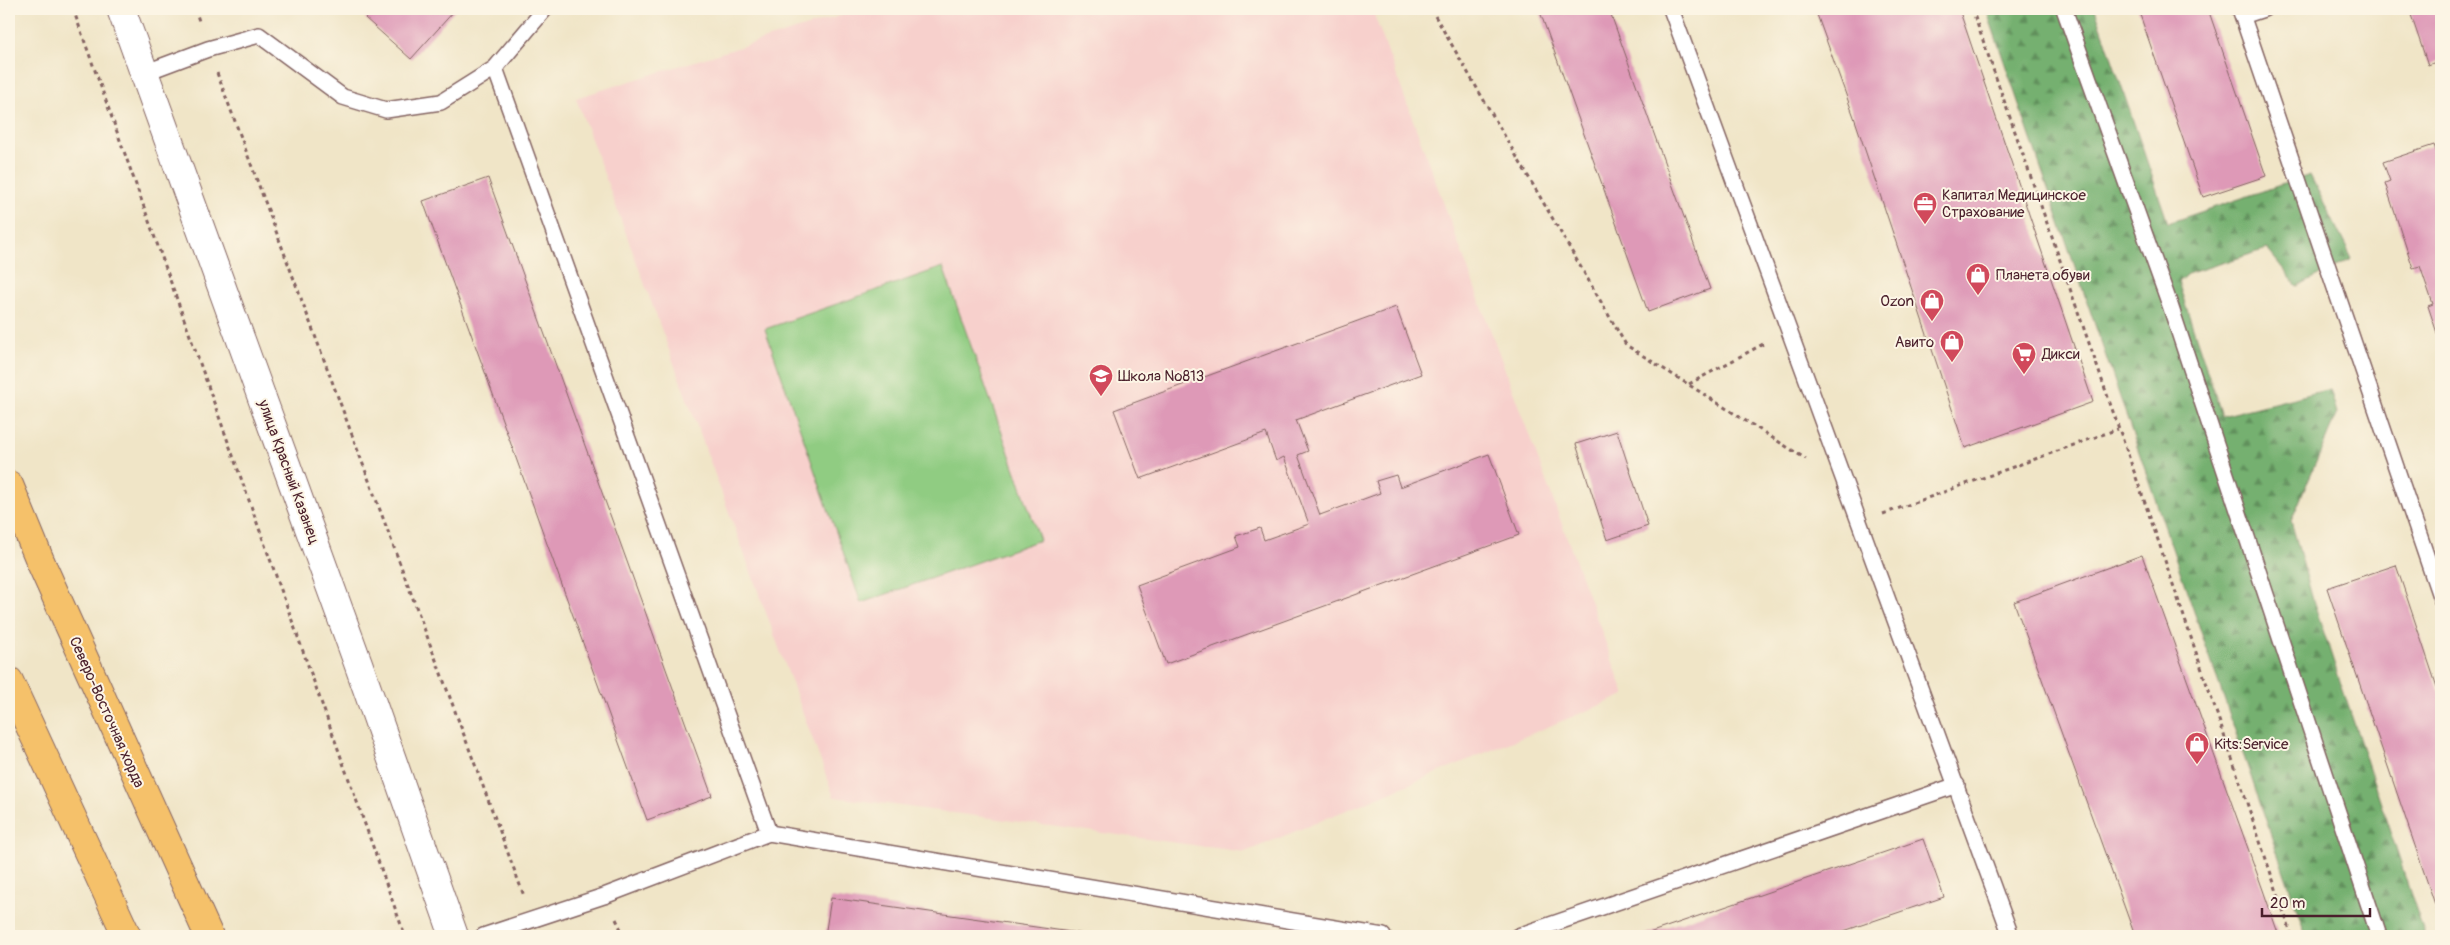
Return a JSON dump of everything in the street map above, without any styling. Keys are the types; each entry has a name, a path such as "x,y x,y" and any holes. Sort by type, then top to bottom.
{"main road":[{"name":"Северо-Восточная хорда","path":"9,485 65,616 209,936"},
{"path":"9,681 126,936"}],"street":[{"name":"улица Красный Казанец","path":"121,9 358,663 454,936"}],"lane":[{"path":"144,73 208,48 259,35 344,97 386,110 441,102 495,68 545,9"},
{"path":"1671,9 2011,936"},
{"path":"2064,9 2170,305 2379,936"},
{"path":"2264,9 2241,12 2441,599"},
{"path":"495,68 769,833"},
{"path":"1518,936 1957,785"},
{"path":"483,936 604,896 769,833 1383,936"}],"path":[{"path":"73,9 404,936"},
{"path":"1431,9 1626,345 1846,484"},
{"path":"1972,9 2159,543 2292,936"},
{"path":"208,48 534,920"},
{"path":"1688,384 1789,330"},
{"path":"1860,522 2118,429"}],"shaded area":[{"name":"Школа №813","path":"862,9 1372,9 1625,695 1245,852 834,797 576,98"}],"green space":[{"path":"1986,9 2095,9 2168,223 2310,175 2352,259 2297,286 2267,249 2187,274 2178,282 2222,416 2330,389 2337,413 2291,521 2313,600 2425,936 2306,936"},
{"path":"943,267 1040,540 861,603 765,329"}],"building":[{"path":"374,9 456,9 411,59 365,18"},
{"path":"1539,9 1609,9 1710,289 1648,312"},
{"path":"1815,9 1959,9 2093,402 1965,448 1854,117"},
{"path":"2138,9 2208,9 2266,176 2203,197"},
{"path":"2409,9 2441,9 2441,60 2428,65"},
{"path":"2434,145 2441,165 2441,345 2428,306 2433,304 2420,266 2413,268 2385,183 2390,181 2383,162"},
{"path":"488,178 712,796 647,820 423,201"},
{"path":"1396,307 1421,374 1296,420 1308,451 1298,455 1320,515 1380,493 1376,481 1396,475 1400,487 1489,454 1519,535 1166,664 1137,585 1240,547 1236,536 1260,528 1264,540 1309,524 1284,457 1276,461 1266,433 1140,479 1114,410"},
{"path":"1617,431 1648,526 1607,540 1576,444"},
{"path":"2142,555 2279,936 2135,936 2014,602"},
{"path":"2396,565 2441,699 2441,922 2327,588"},
{"path":"1923,839 1944,897 1829,936 1640,936"},
{"path":"831,898 1092,935 1092,936 825,936"}],"place":[{"name":"Капитал Медицинское Страхование","path":"1925,225"},
{"name":"Планета обуви","path":"1978,296"},
{"name":"Ozon","path":"1932,322"},
{"name":"Авито","path":"1952,363"},
{"name":"Дикси","path":"2024,375"},
{"name":"Школа №813","path":"1101,397"},
{"name":"Kits:Service","path":"2197,765"}]}
